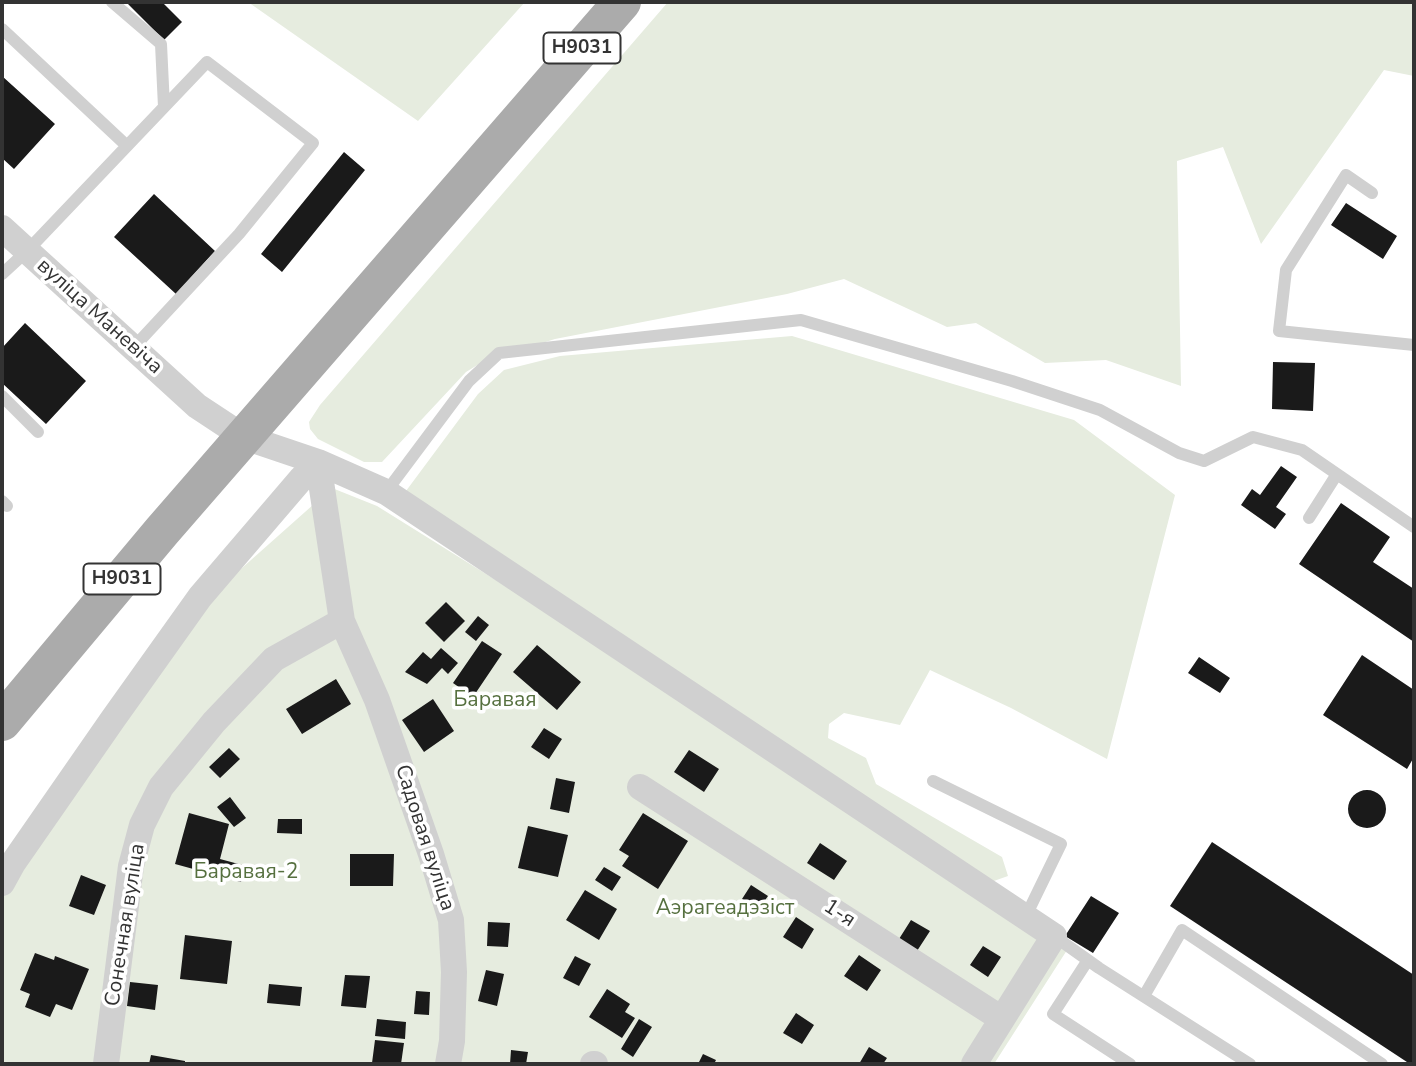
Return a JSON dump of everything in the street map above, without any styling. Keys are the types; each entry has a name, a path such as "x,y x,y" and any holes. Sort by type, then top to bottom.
{"main road":[{"name":"Н9031","path":"2,722 244,437 622,2"}],"street":[{"name":"вуліца Маневіча","path":"2,228 197,406 244,437 318,462 386,492 1054,936"},
{"name":"Садовая вуліца","path":"318,462 342,621 377,700 451,920 454,972 452,1041 448,1064"},
{"path":"2,883 13,863 200,597 318,462"},
{"name":"Сонечная вуліца","path":"106,1064 131,866 142,825 161,787 214,722 274,659 342,621"},
{"name":"1-я","path":"640,787 1002,1019"},
{"path":"974,1064 1054,936"}],"lane":[{"path":"112,2 161,44 164,107"},
{"path":"2,29 127,146"},
{"path":"2,274 207,62 313,143 239,234 133,348"},
{"path":"1372,193 1346,175 1286,270 1279,331 1414,345"},
{"path":"386,492 469,381 499,353 800,320 1012,381 1100,410 1179,453 1204,461 1253,437 1303,450 1414,527"},
{"path":"2,396 38,432"},
{"path":"1309,518 1337,474"},
{"path":"933,781 1061,844 1025,918"},
{"path":"1144,996 1182,930 1382,1064"},
{"path":"1054,936 1250,1064"},
{"path":"1088,960 1053,1014 1130,1064"}],"green space":[{"path":"248,2 525,2 418,121"},
{"path":"668,2 1414,2 1414,76 1384,70 1261,244 1223,147 1177,161 1181,386 1106,360 1045,363 976,323 947,327 844,279 787,294 555,339 484,361 466,372 382,462 364,462 318,439 310,429 309,422 320,405"},
{"path":"792,336 1074,420 1175,495 1107,759 1011,708 930,670 900,725 844,713 829,724 828,738 866,758 876,784 1002,857 1008,876 991,882 1069,947 994,1064 2,1064 2,897 20,864 206,600 332,488 377,506 600,645 406,491 478,394 504,370 560,356"}],"building":[{"path":"126,2 162,2 182,22 164,40"},
{"path":"2,76 55,124 14,169 2,158"},
{"path":"344,152 365,170 282,272 261,254"},
{"path":"154,194 215,251 176,294 114,237"},
{"path":"1346,203 1397,236 1383,259 1331,225"},
{"path":"25,323 86,381 46,424 2,383 2,348"},
{"path":"1273,362 1315,363 1313,411 1272,409"},
{"path":"1281,466 1297,477 1276,507 1286,514 1275,529 1241,505 1252,489 1260,495"},
{"path":"1341,503 1390,537 1373,562 1414,589 1414,642 1299,564"},
{"path":"446,602 465,621 444,642 425,623"},
{"path":"478,616 489,625 476,641 465,632"},
{"path":"482,641 502,654 473,697 453,683"},
{"path":"537,645 581,682 557,710 513,672"},
{"path":"441,648 458,663 448,674 442,668 427,684 405,672 423,652 431,659"},
{"path":"1362,655 1414,690 1414,757 1407,769 1323,715"},
{"path":"1199,657 1230,678 1220,693 1188,673"},
{"path":"336,679 351,704 302,734 286,709"},
{"path":"433,699 454,731 424,752 402,720"},
{"path":"544,728 562,739 549,759 531,747"},
{"path":"229,748 240,759 220,778 209,767"},
{"path":"689,750 719,769 704,792 674,772"},
{"path":"556,778 575,782 569,813 550,809"},
{"path":"1367,790 1380,796 1386,809 1380,822 1367,828 1354,822 1348,809 1354,796"},
{"path":"230,797 246,818 234,827 217,807"},
{"path":"189,813 229,824 220,859 246,866 241,882 175,864"},
{"path":"643,813 688,841 658,889 622,866 629,856 619,850"},
{"path":"278,819 302,819 302,834 277,833"},
{"path":"528,826 568,835 558,877 518,868"},
{"path":"1212,842 1414,975 1414,1064 1410,1064 1170,906"},
{"path":"820,843 847,861 834,880 807,863"},
{"path":"350,854 394,854 393,886 350,886"},
{"path":"604,867 621,877 612,891 595,880"},
{"path":"81,875 106,885 94,915 69,906"},
{"path":"751,885 768,896 759,909 742,899"},
{"path":"585,890 617,909 599,940 566,920"},
{"path":"1091,896 1119,913 1093,953 1065,936"},
{"path":"796,917 814,929 802,949 783,937"},
{"path":"911,920 930,931 917,951 899,939"},
{"path":"488,922 510,923 508,947 487,946"},
{"path":"185,935 232,941 227,984 180,979"},
{"path":"983,946 1001,957 988,977 970,965"},
{"path":"35,953 54,960 55,956 89,969 72,1010 56,1004 50,1017 25,1007 30,994 20,990"},
{"path":"859,955 881,970 867,991 844,976"},
{"path":"575,956 591,964 579,986 563,978"},
{"path":"486,970 504,974 497,1006 478,1001"},
{"path":"345,975 370,976 366,1008 341,1006"},
{"path":"130,982 158,985 155,1010 127,1006"},
{"path":"269,984 302,987 300,1006 267,1003"},
{"path":"607,989 630,1004 625,1012 635,1018 622,1038 589,1017"},
{"path":"416,991 430,992 429,1015 414,1014"},
{"path":"796,1013 814,1025 802,1044 783,1033"},
{"path":"377,1019 406,1022 405,1039 375,1036"},
{"path":"639,1019 652,1027 633,1057 621,1049"},
{"path":"375,1040 404,1043 401,1064 372,1063"},
{"path":"869,1047 887,1058 883,1064 859,1064"},
{"path":"511,1050 528,1052 526,1064 510,1064"},
{"path":"703,1054 716,1060 714,1064 698,1064"},
{"path":"151,1055 185,1061 185,1064 149,1064"}],"park label":[{"name":"Баравая","path":"495,701"},
{"name":"Баравая-2","path":"246,873"},
{"name":"Аэрагеадэзіст","path":"725,909"}]}
